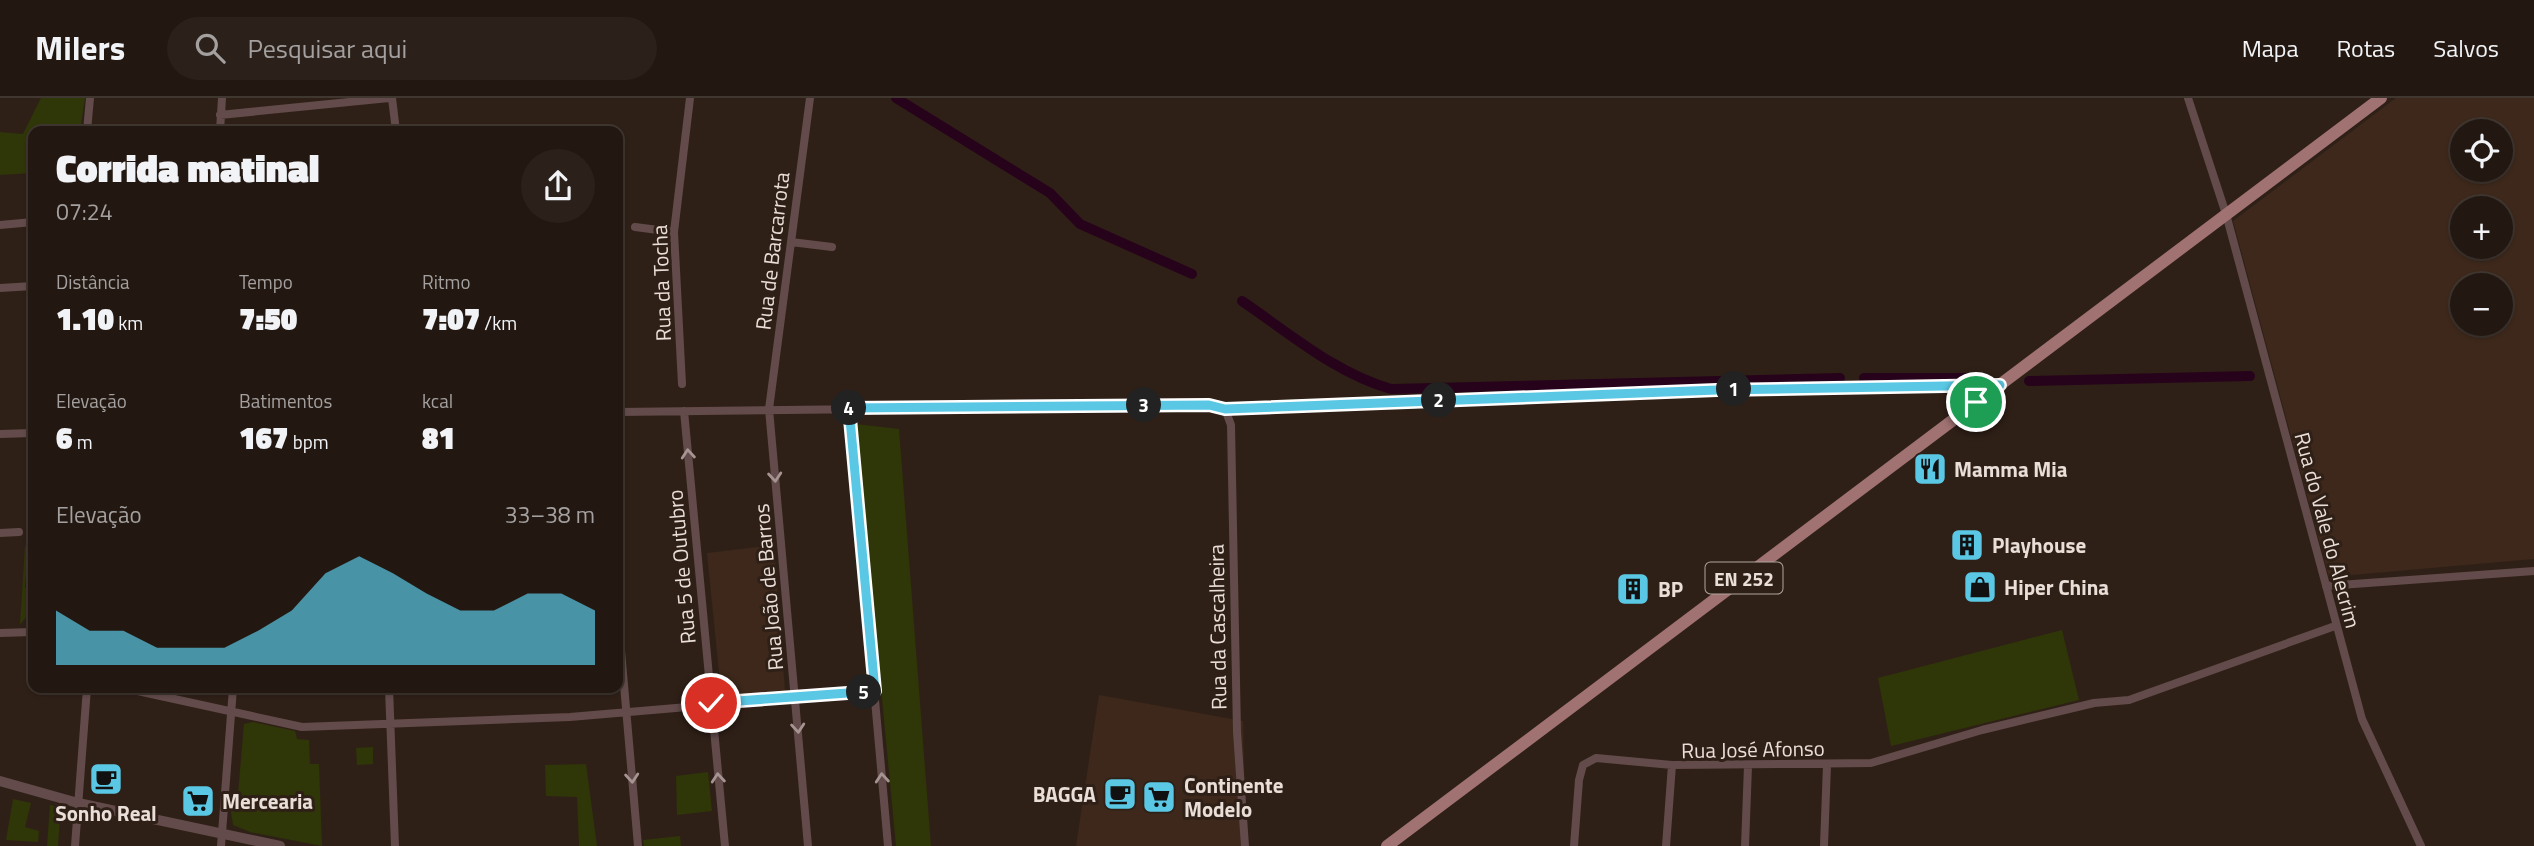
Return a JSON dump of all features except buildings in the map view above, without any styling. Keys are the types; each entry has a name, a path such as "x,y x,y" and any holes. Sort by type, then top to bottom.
{"main road":[{"name":"EN 252","path":"1387,846 2381,98"}],"street":[{"path":"87,126 90,98"},
{"path":"220,126 222,98"},
{"path":"220,115 391,98 395,126"},
{"name":"Rua da Tocha","path":"682,384 674,232 690,98"},
{"name":"Rua de Barcarrota","path":"769,409 810,98"},
{"name":"Rua do Vale do Alecrim","path":"2188,98 2226,214 2362,719 2421,846"},
{"path":"0,225 28,222"},
{"path":"635,227 674,232"},
{"path":"791,242 832,247"},
{"path":"0,288 28,286"},
{"path":"623,412 1209,405 1225,409 1717,390 2000,385"},
{"path":"849,408 888,846"},
{"name":"Rua João de Barros","path":"769,409 808,846"},
{"name":"Rua da Cascalheira","path":"1225,409 1231,425 1237,733 1245,846"},
{"name":"Rua 5 de Outubro","path":"684,411 725,846"},
{"path":"0,434 28,433"},
{"path":"0,533 19,532"},
{"path":"2326,586 2534,571"},
{"name":"Rua José Afonso","path":"1666,846 1672,765 1871,763 1982,730 2094,703 2129,700 2335,626"},
{"path":"2,633 28,632"},
{"path":"623,675 638,846"},
{"path":"148,693 302,727 570,717 875,691"},
{"path":"75,846 87,693"},
{"path":"221,846 233,693"},
{"path":"389,693 395,846"},
{"path":"1574,846 1579,780 1583,765 1596,758 1672,765"},
{"path":"1824,846 1827,765"},
{"path":"1745,846 1748,766"},
{"path":"0,781 78,803 280,846"}],"shaded area":[{"path":"2396,98 2534,98 2534,559 2329,577 2233,221"},
{"path":"27,446 28,446 28,528"},
{"path":"774,545 785,691 725,696 721,692 707,553"},
{"path":"1099,695 1243,721 1246,846 1076,846"}],"green space":[{"path":"41,98 85,98 81,126 28,126 28,173 0,175 0,132 23,134"},
{"path":"856,424 899,429 931,846 896,846"},
{"path":"25,546 28,547 25,588 28,589 28,614 20,625"},
{"path":"2062,630 2079,700 1891,746 1878,678"},
{"path":"253,722 295,731 297,739 309,740 310,764 319,764 322,846 250,832 233,825 230,806 237,806 244,724"},
{"path":"373,747 373,764 357,765 356,748"},
{"path":"586,764 597,846 579,846 577,797 546,796 545,765"},
{"path":"708,772 712,811 677,815 676,776"},
{"path":"13,799 31,803 25,827 39,831 38,842 6,840"},
{"path":"50,805 70,810 69,818 60,818 58,846 47,846"},
{"path":"680,836 681,846 644,846 643,840"}],"waterway":[{"path":"896,98 1050,193 1080,224 1192,274"},
{"path":"1242,301 1332,363 1391,389 1840,378"},
{"path":"2029,381 2250,376"},
{"path":"1864,378 1975,378"}],"place":[{"name":"Mamma Mia","path":"1930,469"},
{"name":"Playhouse","path":"1967,545"},
{"name":"Hiper China","path":"1980,587"},
{"name":"BP","path":"1633,589"},
{"name":"Sonho Real","path":"106,779"},
{"name":"BAGGA","path":"1120,794"},
{"name":"Continente Modelo","path":"1159,797"},
{"name":"Mercearia","path":"198,801"}],"route":[{"path":"711,703 875,691 849,408 1209,405 1225,409 1717,390 2000,385 1976,402"}]}
